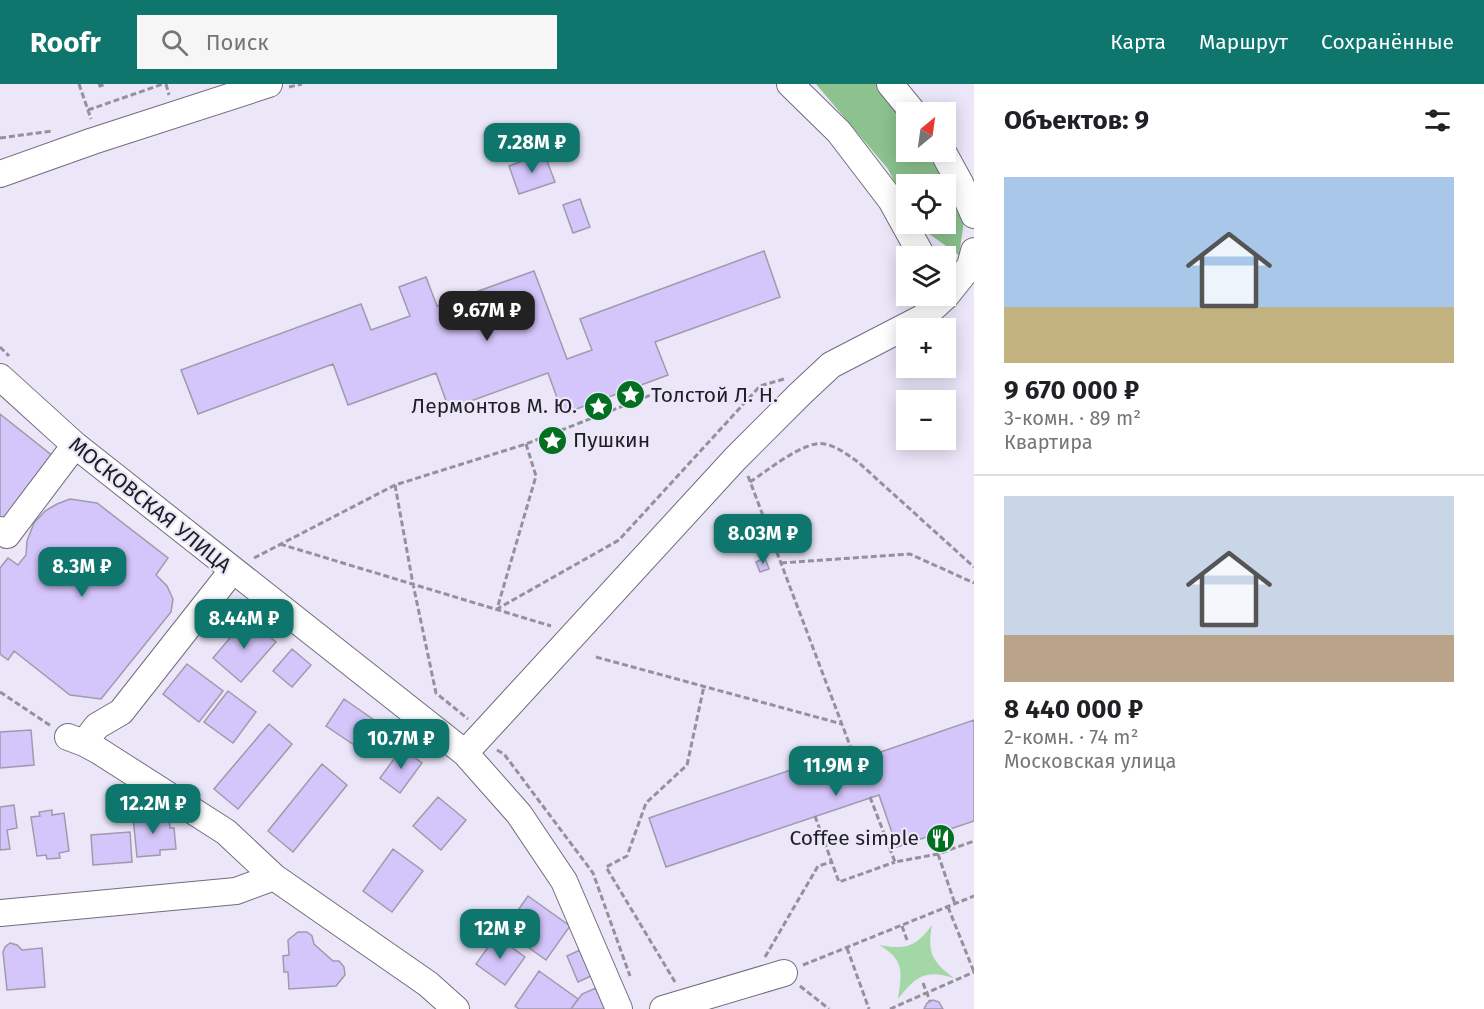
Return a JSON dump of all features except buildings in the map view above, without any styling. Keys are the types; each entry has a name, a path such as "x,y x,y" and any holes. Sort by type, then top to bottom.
{"street":[{"path":"0,174 93,141 270,84"},
{"path":"790,84 839,132 891,200 916,246"},
{"path":"890,84 905,102"},
{"path":"948,162 974,215"},
{"path":"956,282 970,266 974,251"},
{"path":"465,753 735,459 831,365 922,318 934,306"},
{"name":"МОСКОВСКАЯ УЛИЦА","path":"0,377 75,445 465,753 519,814 564,881 619,1009"},
{"path":"0,530 6,535 75,445"},
{"path":"232,571 121,712 76,740 204,816 226,832 274,877 428,984 456,1009"},
{"path":"0,913 236,891 274,877"},
{"path":"679,1007 774,965"}],"path":[{"path":"79,84 93,125 93,141"},
{"path":"99,84 100,86 106,84"},
{"path":"88,110 163,84"},
{"path":"0,138 58,130"},
{"path":"496,609 619,540 760,386 790,377"},
{"path":"232,571 395,485 526,444 651,395"},
{"path":"750,482 803,447 823,443 841,450 858,462 974,567"},
{"path":"496,609 536,476 526,444"},
{"path":"697,455 735,459 747,472 860,772"},
{"path":"395,485 436,693 485,732"},
{"path":"280,544 576,633"},
{"path":"781,563 910,554 974,583"},
{"path":"596,657 842,724"},
{"path":"679,1007 606,867 627,856 646,803 687,765 704,686"},
{"path":"0,692 76,740"},
{"path":"870,797 895,862"},
{"path":"815,816 839,882 895,862 938,854 974,842"},
{"path":"938,854 955,904"},
{"path":"774,965 818,866 832,862"},
{"path":"774,965 847,948 973,898"},
{"path":"890,1009 974,972 948,907"},
{"path":"902,926 907,940"},
{"path":"847,948 869,1009"},
{"path":"923,983 930,1001"}],"green space":[{"path":"816,84 882,84 896,102 896,162 936,162 943,174 896,174 896,185 888,169"},
{"path":"956,198 965,215 959,255 956,253 956,246 946,246 929,234 956,234"},
{"path":"932,925 930,942 933,956 941,967 954,978 936,974 922,976 910,985 898,999 900,968 894,956 879,945 903,947 910,945 921,938"}],"place":[{"name":"Толстой Л. Н.","path":"630,395"},
{"name":"Лермонтов М. Ю.","path":"598,406"},
{"name":"Пушкин","path":"552,440"},
{"name":"Coffee simple","path":"940,838"}]}
